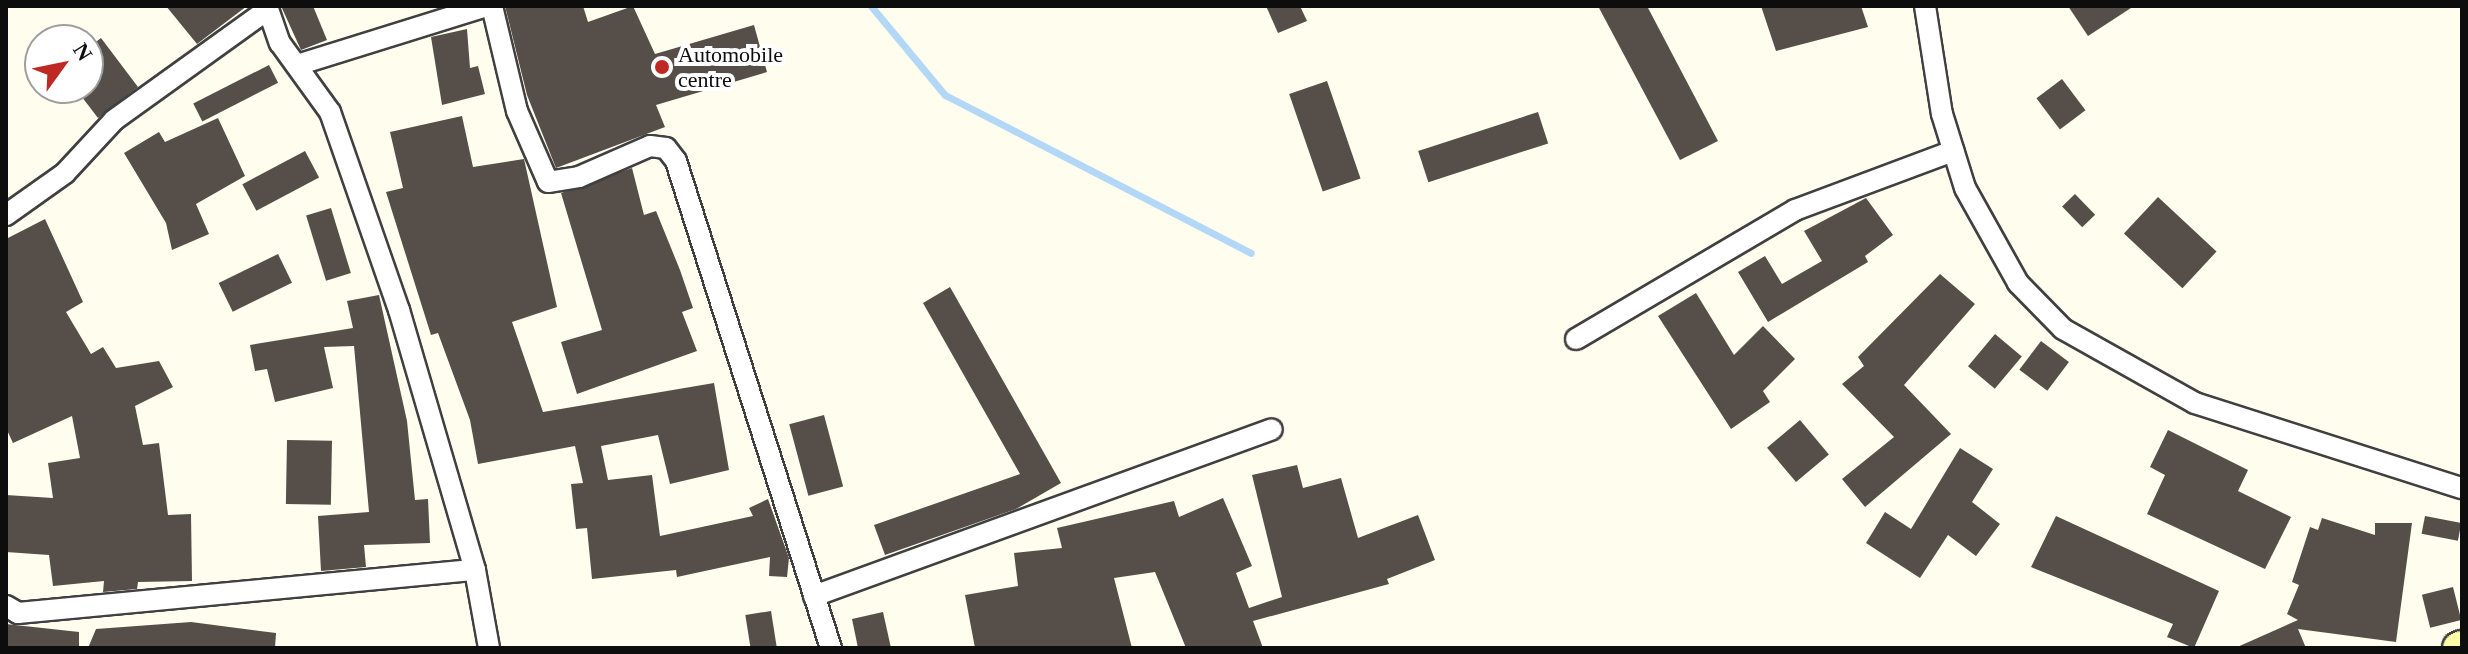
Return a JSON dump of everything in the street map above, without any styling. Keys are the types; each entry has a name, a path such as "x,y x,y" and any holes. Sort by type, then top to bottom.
{"street":[{"path":"297,65 489,6 517,111 548,182 579,177 650,146 666,148 676,161 831,648"},
{"path":"1925,6 1953,151 1965,188 2018,283 2063,329 2195,403 2462,488"},
{"path":"6,215 65,173 114,120 267,8 297,65 335,126 443,446 475,570 489,648"},
{"path":"1576,339 1795,210 1953,151"},
{"path":"814,596 1272,429"},
{"path":"6,606 18,613 475,570"}],"building":[{"path":"166,6 247,6 197,44"},
{"path":"281,6 313,6 327,40 301,50"},
{"path":"505,6 583,6 588,22 633,6 655,54 754,25 767,72 656,105 665,127 556,168 527,95"},
{"path":"1266,6 1300,6 1307,21 1278,33"},
{"path":"1598,6 1647,6 1718,141 1680,160"},
{"path":"1761,6 1861,6 1868,27 1776,51"},
{"path":"2068,6 2134,6 2088,36"},
{"path":"467,29 470,68 478,66 485,94 442,105 431,37"},
{"path":"104,42 138,87 98,118 87,104 104,104"},
{"path":"269,65 278,83 202,121 193,104"},
{"path":"2062,79 2085,110 2060,129 2036,98"},
{"path":"1327,81 1361,178 1323,191 1289,94"},
{"path":"1538,112 1548,143 1428,182 1418,151"},
{"path":"462,116 473,167 524,159 557,307 512,322 543,412 714,383 729,470 670,484 658,435 601,446 608,480 652,475 660,536 753,516 749,508 768,499 789,558 787,577 769,576 770,557 677,577 676,570 592,579 587,528 576,529 571,484 583,483 575,446 478,464 470,420 438,333 431,335 386,192 403,188 390,132"},
{"path":"218,118 245,176 196,204 209,234 172,250 166,223 124,153 159,132 165,142"},
{"path":"305,151 319,177 256,211 242,184"},
{"path":"632,168 644,215 656,211 680,270 693,308 682,312 697,351 577,394 561,342 602,330 561,193"},
{"path":"2075,194 2095,215 2082,227 2062,207"},
{"path":"2158,197 2217,252 2182,288 2124,234"},
{"path":"1866,198 1893,235 1865,256 1868,262 1768,322 1738,272 1765,256 1782,284 1822,261 1804,231"},
{"path":"331,208 351,273 326,281 306,216"},
{"path":"45,219 83,302 66,312 91,354 103,347 116,368 159,361 173,387 135,406 143,445 159,443 168,515 191,514 192,581 138,582 137,589 103,592 104,581 53,586 49,555 6,552 6,495 53,498 48,463 80,458 72,416 13,443 6,428 6,239"},
{"path":"278,254 292,283 233,312 219,283"},
{"path":"1940,274 1975,304 1904,385 1951,434 1865,507 1842,479 1894,437 1842,384 1864,366 1858,357"},
{"path":"950,287 1061,483 1016,509 885,555 874,525 1020,474 923,303"},
{"path":"1696,293 1734,355 1763,326 1795,359 1763,391 1770,402 1731,429 1658,316"},
{"path":"379,295 407,421 415,500 428,499 430,543 364,545 366,567 321,571 318,516 369,512 354,346 324,347 333,388 275,402 267,369 255,371 250,345 353,328 347,301"},
{"path":"1995,334 2022,356 1995,389 1968,366"},
{"path":"2041,341 2069,362 2047,391 2019,370"},
{"path":"824,415 843,486 808,496 789,424"},
{"path":"1800,420 1829,454 1796,482 1767,448"},
{"path":"2168,430 2248,470 2238,491 2291,517 2265,569 2147,514 2165,475 2150,467"},
{"path":"287,440 332,441 331,505 286,504"},
{"path":"1960,448 1993,469 1972,502 2000,524 1976,556 1948,535 1920,578 1866,543 1885,512 1911,529"},
{"path":"1297,465 1303,488 1341,478 1358,538 1418,515 1435,560 1387,579 1389,584 1253,621 1263,648 1186,648 1155,572 1114,578 1132,648 975,648 965,595 1018,586 1014,553 1062,548 1057,528 1174,501 1179,517 1223,498 1252,566 1236,573 1249,608 1282,597 1252,475"},
{"path":"2056,516 2219,591 2194,648 2167,637 2173,624 2031,567"},
{"path":"2425,516 2461,523 2458,541 2422,534"},
{"path":"2322,518 2375,535 2375,523 2412,523 2396,642 2298,629 2306,648 2235,648 2298,620 2287,614 2299,585 2292,582 2310,527 2318,530"},
{"path":"2453,587 2461,620 2430,628 2422,595"},
{"path":"771,611 777,648 751,648 745,615"},
{"path":"883,612 891,648 858,648 852,619"},
{"path":"191,622 276,633 275,648 88,648 96,629"},
{"path":"6,624 79,632 79,648 6,648"}],"waterway":[{"path":"871,6 945,95 1251,253"}],"place":[{"name":"Automobile centre","path":"662,67"}]}
